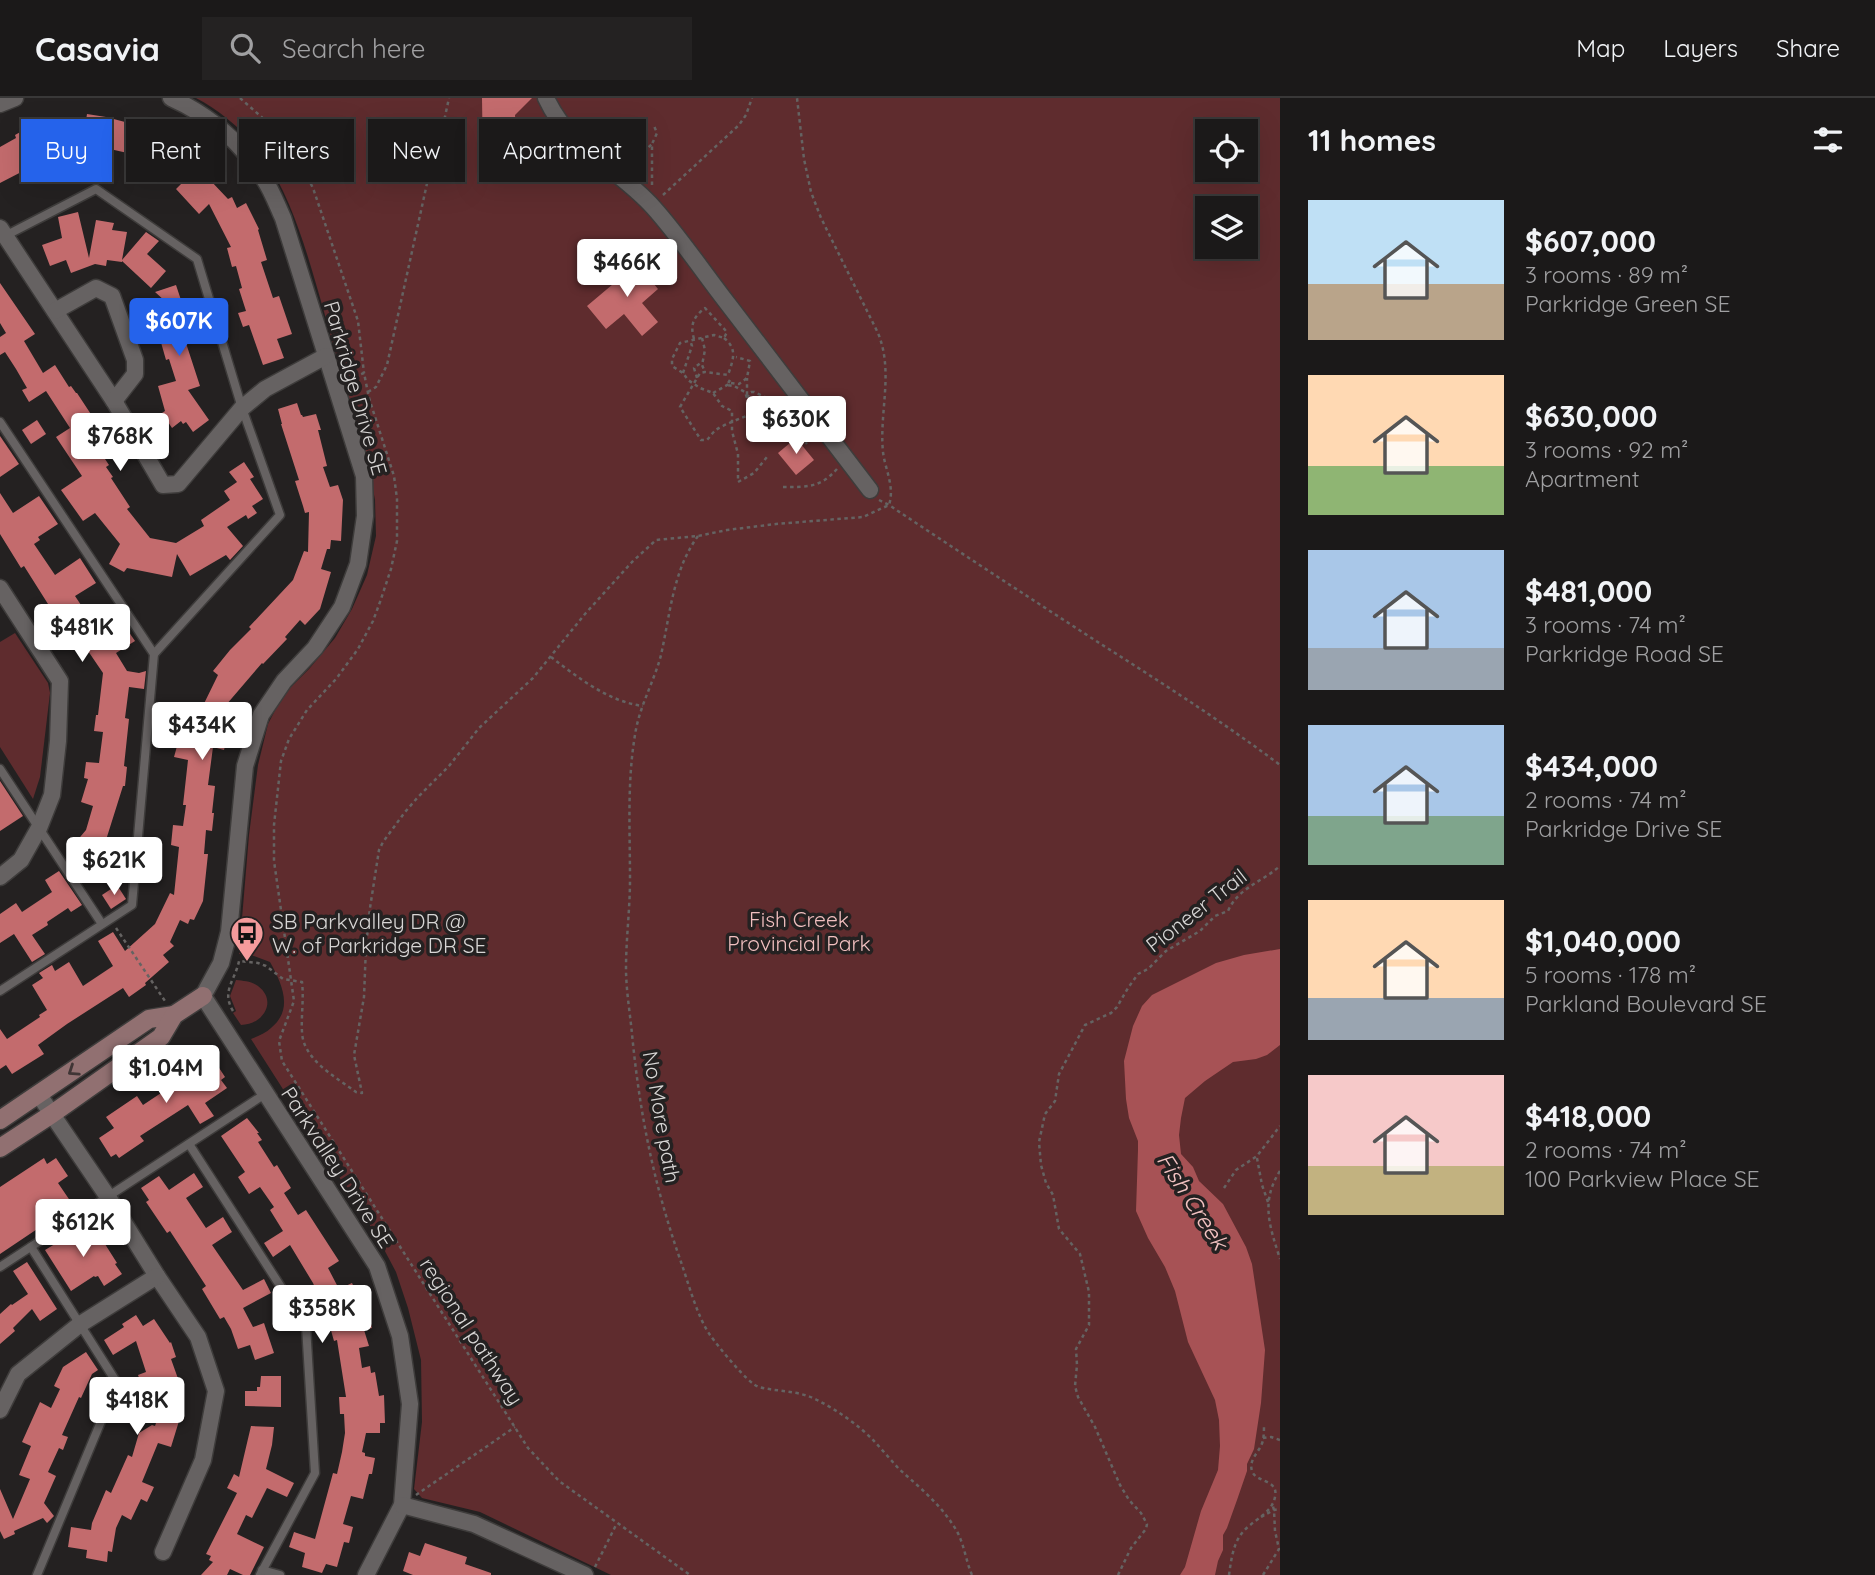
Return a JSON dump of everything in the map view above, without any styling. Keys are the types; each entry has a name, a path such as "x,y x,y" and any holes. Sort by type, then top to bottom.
{"street":[{"path":"0,104 15,98"},
{"name":"Parkridge Drive SE","path":"172,98 190,106 232,137 264,179 283,218 364,476 366,516 358,564 342,607 315,648 284,681 261,715 245,766 229,932 221,963 203,996"},
{"path":"545,98 559,119"},
{"path":"625,182 652,206 870,490"},
{"path":"2,234 114,401 163,485 178,484 242,408 265,389 326,356"},
{"path":"55,311 96,288 112,296 135,360 135,374 114,401"},
{"path":"0,588 60,681 58,741 52,795 39,828 21,860 0,877"},
{"path":"0,1148 161,1037 174,1016 203,996"},
{"name":"Parkvalley Drive SE","path":"203,996 377,1266 400,1336 410,1404 402,1505 366,1575"},
{"path":"0,1120 149,1019 174,1016"},
{"path":"39,1095 198,1337 216,1391 203,1460 163,1552"},
{"path":"0,1410 18,1374 79,1325 157,1276"},
{"path":"402,1505 474,1524 585,1575"}],"lane":[{"path":"0,991 132,905 154,654 280,515 242,408 197,259 96,189 2,234"},
{"path":"0,422 154,654"},
{"path":"0,769 106,922"},
{"path":"0,1266 265,1094"},
{"path":"189,1143 306,1326 315,1473 261,1573 280,1575"},
{"path":"32,1247 117,1383 37,1575"}],"path":[{"name":"regional pathway","path":"240,98 266,121 286,145 313,188 358,321 368,392 394,476 397,499 397,541 391,569 373,621 358,649 336,679 307,710 289,739 281,761 274,825 274,861 294,1001 279,1041 282,1061 528,1448 559,1481 690,1575"},
{"path":"368,392 376,387 387,365 428,179 438,149 449,98"},
{"path":"652,206 738,125 746,115 752,98"},
{"path":"233,1011 227,996 239,961 258,963 278,976 302,982 302,1040 305,1047 321,1066 356,1092 362,1093 354,1055 364,997 366,946 379,850 418,797 449,766 479,728 527,685 585,614 656,540 776,524 863,517 889,505 892,497 883,444 886,381 884,352 811,192 797,98"},
{"path":"646,149 657,133 654,125"},
{"path":"652,144 652,206"},
{"path":"645,274 656,265"},
{"path":"683,373 692,346 693,322 705,308 727,332 724,338"},
{"path":"758,422 747,402 745,392 731,385 728,375 735,357 731,344 714,335 678,345 672,366 694,384 713,393 722,406 732,411 732,431 738,454 738,482 754,473 767,457"},
{"path":"702,338 705,350 702,368 705,372"},
{"path":"735,357 750,361 747,398"},
{"path":"697,378 694,368 703,362"},
{"path":"335,384 364,373"},
{"path":"728,375 700,373 680,407 702,440 706,441 717,429 753,413"},
{"path":"747,378 754,392"},
{"path":"713,393 730,382 739,384 747,378"},
{"path":"730,382 777,404 790,408 804,407 800,433 807,444"},
{"path":"747,398 754,392"},
{"path":"783,487 810,487 822,482 841,464 849,462"},
{"path":"889,505 1192,703 1280,765"},
{"name":"No More path","path":"698,536 683,561 657,670 635,732 633,750 626,971 635,1065 648,1149 666,1221 697,1306 712,1338 746,1379 760,1387 814,1398 873,1439 942,1510 954,1526 972,1575"},
{"path":"551,657 606,694 643,706"},
{"name":"Pioneer Trail","path":"1118,1575 1147,1524 1120,1485 1075,1386 1076,1349 1088,1325 1089,1292 1080,1254 1059,1229 1053,1195 1046,1183 1039,1142 1045,1114 1055,1101 1059,1074 1086,1025 1111,1013 1138,974 1148,969 1166,951 1200,931 1215,916 1228,911 1233,900 1242,891 1280,866"},
{"path":"106,922 174,1016"},
{"path":"1224,1188 1236,1170 1257,1156 1280,1126"},
{"path":"1257,1156 1269,1205"},
{"path":"1280,1171 1272,1187 1269,1205 1269,1227 1280,1259"},
{"path":"1264,1424 1263,1442 1253,1459 1252,1470 1255,1476 1271,1484 1280,1497"},
{"path":"402,1505 515,1427"},
{"path":"1263,1438 1280,1440"},
{"path":"1261,1518 1276,1493"},
{"path":"1263,1575 1279,1549 1272,1503"},
{"path":"1229,1575 1238,1539 1248,1526 1280,1509"},
{"path":"594,1575 595,1567 617,1523"}],"green space":[{"name":"Fish Creek Provincial Park","path":"196,98 1280,98 1280,1575 611,1575 480,1512 422,1498 414,1489 422,1422 421,1360 408,1308 396,1272 378,1238 251,1039 267,1031 278,1021 284,1005 284,996 270,962 239,954 249,835 258,765 268,724 283,695 335,638 352,609 367,575 376,536 375,500 370,473 306,250 278,182 354,182 354,119 239,119 239,130 215,109"},
{"path":"15,633 48,683 50,693 40,777 33,799 0,747 0,642"},
{"path":"236,980 255,984 267,998 267,1005 261,1017 249,1024 241,1025 233,1013 236,1011 230,996"}],"water":[{"name":"Fish Creek","path":"1280,949 1280,1045 1256,1059 1233,1062 1205,1081 1185,1098 1181,1118 1181,1154 1193,1167 1199,1181 1223,1204 1246,1247 1252,1264 1265,1350 1254,1449 1223,1535 1223,1550 1215,1575 1180,1575 1218,1470 1219,1420 1215,1400 1188,1342 1175,1291 1136,1211 1138,1141 1129,1118 1124,1061 1133,1026 1142,1006 1152,995 1216,963"}],"building":[{"path":"482,98 532,98 515,115 515,119 482,119"},
{"path":"87,114 106,117 126,122 126,153 112,149 112,119 86,119"},
{"path":"21,132 21,172 0,183 0,147 16,138 15,135"},
{"path":"183,182 212,182 228,199 232,197 237,208 246,203 259,229 267,260 261,262 273,298 279,296 292,334 277,339 284,358 263,365 249,325 243,327 238,313 246,311 236,266 232,267 227,248 231,247 209,204 199,214 176,189"},
{"path":"78,212 89,258 96,220 114,223 112,230 127,232 122,260 146,232 159,241 147,254 166,271 151,288 122,261 107,260 106,266 95,264 71,273 66,260 50,266 42,245 62,238 58,217"},
{"path":"631,256 658,289 642,303 658,322 642,336 624,314 606,329 587,306 619,279 613,272"},
{"path":"0,283 35,334 24,341 43,373 55,365 100,428 89,435 109,465 106,467 113,477 111,478 130,507 127,509 150,538 176,543 204,526 201,520 230,500 224,491 237,482 229,472 244,462 254,477 250,479 263,499 252,506 257,513 248,519 246,515 227,527 243,546 230,560 226,555 190,576 177,554 172,577 127,568 124,572 109,564 120,544 95,513 83,521 61,490 82,476 56,437 70,428 46,391 29,402 22,390 27,388 16,369 5,352 0,355 0,337 6,333 0,323"},
{"path":"176,285 187,318 206,312 212,332 185,340 200,386 188,390 209,420 193,432 186,422 183,424 181,421 172,428 162,413 165,411 158,386 176,381 169,359 166,360 156,325 152,326 147,310 165,301 155,292"},
{"path":"297,403 303,417 316,414 327,466 323,467 330,487 338,485 343,500 341,541 331,540 330,549 327,549 321,569 331,572 320,609 305,625 300,620 285,637 287,639 226,705 239,711 224,750 213,747 208,785 215,786 214,813 212,831 206,830 204,854 208,854 203,901 194,920 190,919 188,924 180,920 170,942 174,946 163,955 169,962 145,983 146,985 129,997 123,988 67,1024 38,1045 44,1054 12,1074 6,1065 0,1069 0,1029 7,1039 47,1010 32,985 43,978 39,973 52,965 55,971 69,962 83,986 113,966 98,941 113,932 125,951 155,924 170,893 174,895 179,847 171,845 173,825 183,826 188,760 174,757 184,721 194,724 218,675 213,671 293,580 304,551 308,552 309,512 305,513 295,481 299,480 278,409"},
{"path":"37,420 46,434 31,444 22,430"},
{"path":"0,436 19,464 0,477"},
{"path":"796,438 814,460 796,475 778,453"},
{"path":"0,493 13,513 39,496 58,524 38,537 40,540 34,544 55,575 80,558 96,583 75,596 95,626 115,612 135,641 116,653 127,671 146,671 144,689 129,687 125,718 129,719 124,766 127,767 125,786 106,840 109,842 92,865 70,849 86,830 93,806 81,802 88,779 84,778 86,762 99,763 103,732 94,731 103,673 77,638 72,642 24,566 21,568 0,534"},
{"path":"0,781 23,816 0,831"},
{"path":"59,871 82,905 71,912 68,908 32,935 45,954 32,962 14,934 0,943 0,914 16,903 22,912 52,892 45,880"},
{"path":"117,885 126,899 111,909 102,895"},
{"path":"206,1048 225,1077 221,1080 227,1088 205,1103 214,1116 200,1124 188,1105 140,1136 144,1141 119,1158 116,1154 111,1157 99,1138 114,1128 106,1117 137,1096 143,1105 161,1093 158,1088 195,1064 191,1058"},
{"path":"247,1118 259,1133 262,1140 258,1142 291,1188 284,1193 298,1215 306,1210 339,1261 328,1268 339,1289 352,1283 367,1311 372,1328 364,1330 369,1346 359,1348 362,1368 370,1366 371,1373 375,1372 379,1396 384,1395 385,1423 380,1423 380,1433 366,1433 362,1452 365,1456 375,1458 372,1474 369,1474 363,1499 351,1496 343,1524 353,1527 349,1543 344,1542 337,1567 326,1564 322,1573 302,1567 305,1553 289,1547 294,1532 315,1539 333,1473 337,1474 345,1433 344,1414 340,1414 339,1397 346,1397 337,1340 334,1341 313,1283 290,1245 273,1257 264,1243 283,1231 270,1210 274,1207 260,1187 249,1194 238,1177 245,1172 221,1136"},
{"path":"44,1158 47,1164 56,1158 68,1176 58,1183 73,1205 0,1254 0,1187"},
{"path":"194,1173 203,1187 186,1198 206,1228 223,1217 232,1232 212,1245 243,1290 264,1279 271,1293 243,1308 253,1327 264,1323 274,1353 255,1360 250,1345 238,1349 224,1317 220,1319 202,1289 206,1286 170,1231 167,1233 146,1202 149,1200 141,1188 159,1176 169,1190"},
{"path":"88,1224 95,1235 98,1233 122,1274 104,1286 98,1276 94,1276 71,1291 45,1250"},
{"path":"27,1262 57,1309 40,1321 32,1309 13,1328 15,1331 0,1344 0,1314 28,1294 13,1271"},
{"path":"136,1315 143,1326 154,1319 171,1342 176,1357 171,1359 182,1387 183,1421 179,1421 171,1447 158,1443 142,1482 154,1487 147,1502 141,1499 131,1520 122,1515 116,1528 112,1552 108,1551 107,1562 86,1558 87,1550 68,1547 71,1527 91,1530 106,1490 111,1493 128,1455 132,1457 139,1433 156,1423 154,1382 142,1386 138,1375 146,1372 136,1341 113,1355 104,1340"},
{"path":"86,1352 98,1370 92,1374 81,1398 79,1397 62,1435 68,1437 63,1450 59,1448 48,1472 56,1476 44,1503 54,1516 47,1523 43,1518 14,1531 15,1534 4,1539 0,1531 0,1489 13,1519 30,1479 19,1475 31,1446 22,1442 40,1402 51,1408 60,1389 54,1386 63,1367"},
{"path":"261,1376 281,1376 281,1407 245,1406 245,1391 257,1391"},
{"path":"251,1426 274,1427 266,1469 294,1483 287,1497 267,1488 252,1518 246,1515 237,1534 264,1547 250,1575 230,1569 227,1575 201,1575 213,1562 209,1560 211,1556 206,1554 237,1493 227,1488 234,1474 239,1477"},
{"path":"425,1543 467,1557 465,1564 491,1575 413,1575 403,1571 409,1552 420,1556"}],"place":[{"name":"SB Parkvalley DR @ W. of Parkridge DR SE","path":"247,963"}]}
